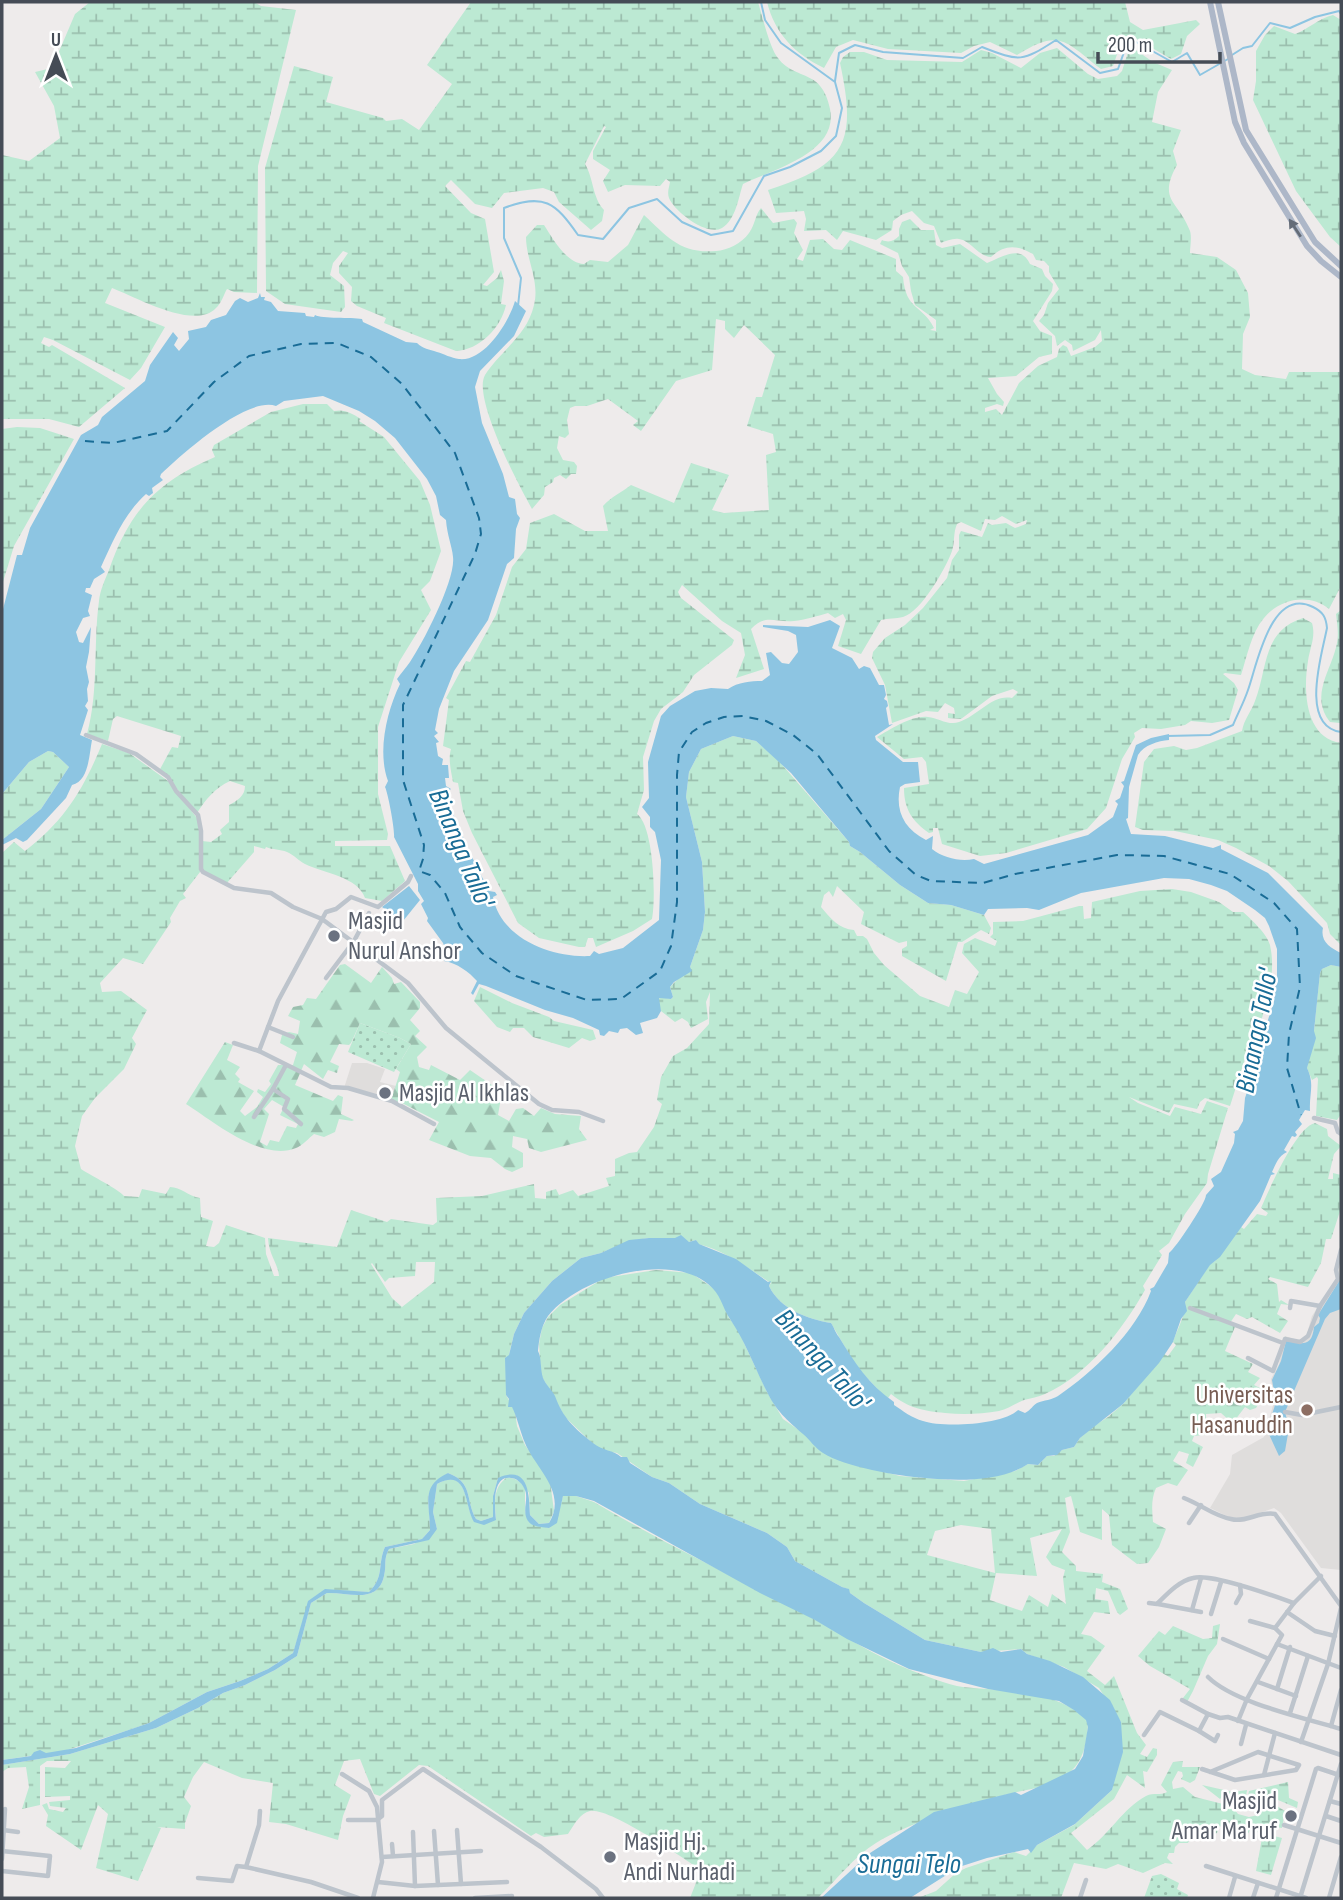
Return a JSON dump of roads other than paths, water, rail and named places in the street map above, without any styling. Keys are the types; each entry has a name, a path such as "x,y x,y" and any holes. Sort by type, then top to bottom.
{"main road":[{"path":"1210,2 1232,111 1244,143 1307,246 1341,277"},
{"path":"1218,2 1246,130 1315,242 1341,266"}],"street":[{"path":"86,735 136,754 167,777 198,815 203,872 234,888 271,893 293,907 322,919 408,983 446,1028 538,1103 552,1110 578,1111 603,1121"},
{"path":"259,1051 288,981 327,911 337,909 351,897 378,907 408,882 411,876"},
{"path":"326,978 354,941 369,913"},
{"path":"268,1027 293,1037"},
{"path":"234,1043 259,1051 331,1087 347,1088 392,1101 434,1124"},
{"path":"254,1117 286,1065"},
{"path":"273,1089 288,1099 284,1109 301,1124"},
{"path":"1314,1118 1335,1123 1341,1134"},
{"path":"1248,1358 1273,1371 1286,1338 1300,1342 1306,1338 1320,1306 1338,1279 1336,1270 1341,1250"},
{"path":"1290,1308 1292,1301 1320,1306"},
{"path":"1190,1308 1283,1343"},
{"path":"1286,1412 1300,1415 1341,1407"},
{"path":"1184,1498 1230,1519 1244,1520 1265,1513 1275,1514 1321,1576 1341,1610 1328,1664 1301,1742"},
{"path":"1189,1523 1201,1505"},
{"path":"1275,1628 1294,1602 1321,1576"},
{"path":"1157,1604 1173,1589 1192,1578 1221,1581 1294,1602"},
{"path":"1192,1610 1201,1578"},
{"path":"1211,1615 1221,1581"},
{"path":"1236,1603 1241,1594 1240,1586"},
{"path":"1149,1603 1201,1612"},
{"path":"1287,1612 1315,1631 1335,1636"},
{"path":"1238,1721 1282,1635 1275,1628 1250,1621"},
{"path":"1223,1639 1269,1659"},
{"path":"1277,1644 1341,1668"},
{"path":"1277,1689 1290,1647"},
{"path":"1290,1713 1308,1656"},
{"path":"1208,1677 1216,1684 1247,1699 1341,1729"},
{"path":"1258,1682 1296,1696"},
{"path":"1331,1726 1341,1690"},
{"path":"1182,1700 1208,1714 1238,1721 1341,1755"},
{"path":"1144,1735 1162,1712 1217,1738 1212,1747"},
{"path":"1199,1731 1208,1714"},
{"path":"1241,1744 1246,1724"},
{"path":"1264,1773 1275,1733"},
{"path":"1202,1769 1227,1779 1296,1770 1299,1765 1258,1752 1210,1772"},
{"path":"1284,1772 1288,1761"},
{"path":"1206,1866 1303,1898 1341,1764"},
{"path":"1222,1766 1227,1779"},
{"path":"348,1820 377,1820 382,1816 382,1800 423,1769 541,1847 590,1884 603,1898"},
{"path":"1276,1898 1317,1769 1339,1775"},
{"path":"342,1774 369,1791 377,1807 382,1857 373,1898"},
{"path":"1331,1801 1341,1804"},
{"path":"2,1859 5,1809"},
{"path":"246,1867 260,1811"},
{"path":"1326,1816 1341,1821"},
{"path":"1284,1825 1341,1843"},
{"path":"3,1830 18,1832"},
{"path":"434,1830 438,1885"},
{"path":"457,1830 461,1884"},
{"path":"412,1832 415,1886"},
{"path":"392,1844 393,1856"},
{"path":"2,1851 50,1856 50,1872 48,1876 2,1871"},
{"path":"382,1857 481,1851"},
{"path":"1329,1898 1341,1857"},
{"path":"198,1878 232,1881 237,1866 246,1867 308,1881 358,1898"},
{"path":"1228,1898 1235,1877"},
{"path":"1080,1898 1086,1880"},
{"path":"378,1882 415,1886 507,1882"},
{"path":"1253,1898 1258,1883"},
{"path":"475,1898 512,1896"}],"water":[{"path":"260,293 261,297 265,297 264,300 271,302 278,311 305,313 306,316 314,317 362,319 363,322 406,342 417,343 426,349 459,359 468,358 486,348 501,329 515,301 526,311 514,336 480,371 475,387 482,423 503,474 509,497 515,499 520,518 516,529 514,558 507,564 488,620 454,671 439,709 435,730 438,733 434,736 439,742 436,743 438,756 443,759 442,765 448,765 449,778 445,778 446,786 451,789 446,797 469,851 489,891 497,895 493,897 498,912 517,935 530,943 560,954 590,956 594,951 599,954 623,948 659,920 661,860 655,832 650,827 650,817 642,807 649,798 648,762 661,716 670,706 695,691 728,689 740,683 762,681 770,675 766,653 771,652 782,663 789,664 798,652 796,635 763,625 808,627 830,620 840,626 832,648 852,658 859,669 864,666 870,668 879,685 884,685 889,725 893,724 875,736 876,740 903,762 918,762 920,782 900,787 900,811 907,825 918,836 926,840 933,836 932,849 936,852 952,858 974,859 984,864 1088,835 1113,817 1118,804 1115,801 1120,798 1124,786 1121,782 1124,781 1136,745 1169,734 1169,740 1152,744 1138,755 1129,787 1126,819 1131,834 1165,836 1213,848 1221,845 1221,849 1268,873 1323,928 1323,937 1327,944 1341,953 1341,967 1331,965 1320,973 1314,1031 1316,1038 1307,1068 1311,1084 1310,1111 1305,1110 1299,1120 1302,1124 1295,1132 1297,1135 1292,1136 1284,1150 1287,1152 1278,1160 1272,1172 1275,1174 1271,1175 1260,1201 1185,1302 1187,1311 1181,1319 1173,1342 1159,1363 1123,1404 1080,1438 1074,1447 1062,1450 1057,1455 1047,1456 1038,1465 1028,1464 1005,1474 965,1480 901,1475 832,1458 817,1449 778,1409 716,1292 691,1274 648,1270 601,1280 562,1302 548,1316 542,1329 538,1351 543,1378 570,1422 596,1446 627,1457 630,1463 652,1477 669,1483 700,1504 767,1533 787,1547 795,1561 849,1589 850,1593 864,1603 925,1640 981,1652 993,1648 1001,1652 1021,1649 1083,1677 1110,1700 1121,1722 1123,1752 1112,1790 1075,1824 1037,1845 1031,1853 1028,1849 959,1867 910,1898 821,1898 870,1853 934,1812 1015,1792 1021,1795 1075,1769 1083,1756 1088,1727 1086,1720 1059,1701 988,1689 909,1669 760,1593 594,1501 563,1496 557,1523 549,1528 535,1526 526,1517 526,1496 522,1484 511,1478 505,1478 497,1487 496,1520 484,1525 474,1522 460,1484 447,1480 437,1484 433,1512 437,1529 429,1540 389,1549 381,1585 375,1591 361,1595 327,1593 311,1603 297,1656 275,1670 223,1693 156,1728 70,1754 2,1765 2,1760 31,1756 40,1750 46,1753 76,1748 149,1723 207,1692 268,1669 293,1653 308,1601 325,1589 369,1592 377,1581 385,1547 422,1539 430,1530 430,1490 439,1478 448,1473 462,1482 476,1519 481,1521 493,1517 493,1496 498,1478 516,1475 528,1490 530,1515 539,1524 549,1523 555,1501 548,1481 525,1443 512,1407 508,1407 505,1358 509,1355 514,1334 524,1313 552,1281 581,1258 601,1253 629,1240 675,1238 681,1235 689,1242 696,1240 699,1244 736,1259 768,1282 771,1281 769,1286 787,1307 804,1316 831,1323 870,1381 894,1402 894,1405 919,1420 944,1424 987,1422 1018,1410 1025,1413 1037,1403 1058,1396 1099,1363 1124,1336 1168,1263 1169,1253 1190,1226 1206,1195 1214,1186 1211,1179 1221,1172 1234,1143 1233,1132 1238,1130 1243,1121 1245,1098 1260,1053 1251,1048 1259,1048 1274,1001 1277,949 1269,926 1265,918 1227,891 1189,879 1164,878 1081,893 1039,910 988,909 984,915 951,905 928,903 850,846 791,773 756,741 733,736 701,749 689,772 686,797 702,862 705,912 703,930 690,967 692,971 670,987 673,997 671,999 659,998 661,1011 657,1018 640,1023 643,1033 636,1035 627,1028 620,1029 618,1033 609,1031 604,1036 600,1035 599,1030 573,1018 479,984 473,995 471,993 477,981 462,968 444,961 448,955 427,921 418,884 394,837 385,787 388,781 383,757 385,731 400,684 397,679 416,653 430,626 453,567 446,520 440,515 436,496 427,479 395,438 359,411 323,396 284,401 276,406 264,405 232,418 199,441 161,474 163,480 152,488 153,493 149,496 146,494 131,510 101,567 105,572 94,579 90,588 86,588 85,592 92,595 88,611 90,616 83,618 76,632 79,642 83,643 91,627 86,667 89,682 88,701 85,706 88,710 80,735 92,740 85,773 27,840 23,842 16,838 2,845 2,840 41,809 69,767 53,752 48,751 29,762 2,794 2,613 17,555 22,555 30,528 81,435 98,425 102,417 145,381 150,365 173,332 178,338 174,345 179,351 189,339 188,331 206,327 211,320 226,315 240,298 248,302 258,298"},
{"path":"409,886 420,900 403,921 382,907"},
{"path":"1341,1278 1341,1309 1330,1313 1325,1319 1285,1412 1289,1428 1285,1451 1279,1456 1267,1430 1276,1402 1272,1380 1286,1341 1304,1343 1311,1339 1314,1327 1319,1323 1318,1315"}],"waterway":[{"path":"518,306 521,278 504,238 504,208 539,201 555,208 578,235 603,239 629,208 657,199 682,222 711,235 733,231 764,176 790,167 821,151 836,136 842,108 835,82 781,43 765,20 761,2"},
{"path":"1232,55 1252,46 1270,23 1290,28 1315,17 1339,11 1341,14"},
{"path":"835,81 839,53 855,45 883,52 963,58 982,47 1020,57 1028,56 1056,40 1100,73 1118,69 1129,38 1172,62 1187,53 1200,75 1228,59"},
{"path":"1167,736 1210,735 1233,725 1268,631 1276,617 1286,608 1299,604 1313,607 1322,613 1326,621 1316,688 1317,703 1320,717 1328,727 1341,732"}],"place":[{"name":"Masjid Nurul Anshor","path":"334,936"},
{"name":"Masjid Al Ikhlas","path":"385,1093"},
{"name":"Universitas Hasanuddin","path":"1307,1410"},
{"name":"Masjid Amar Ma'ruf","path":"1291,1816"},
{"name":"Masjid Hj. Andi Nurhadi","path":"610,1857"}],"water label":[{"name":"Binanga Tallo'","path":"461,848"},
{"name":"Binanga Tallo'","path":"1257,1031"},
{"name":"Binanga Tallo'","path":"822,1360"},
{"name":"Sungai Telo","path":"909,1864"}]}
